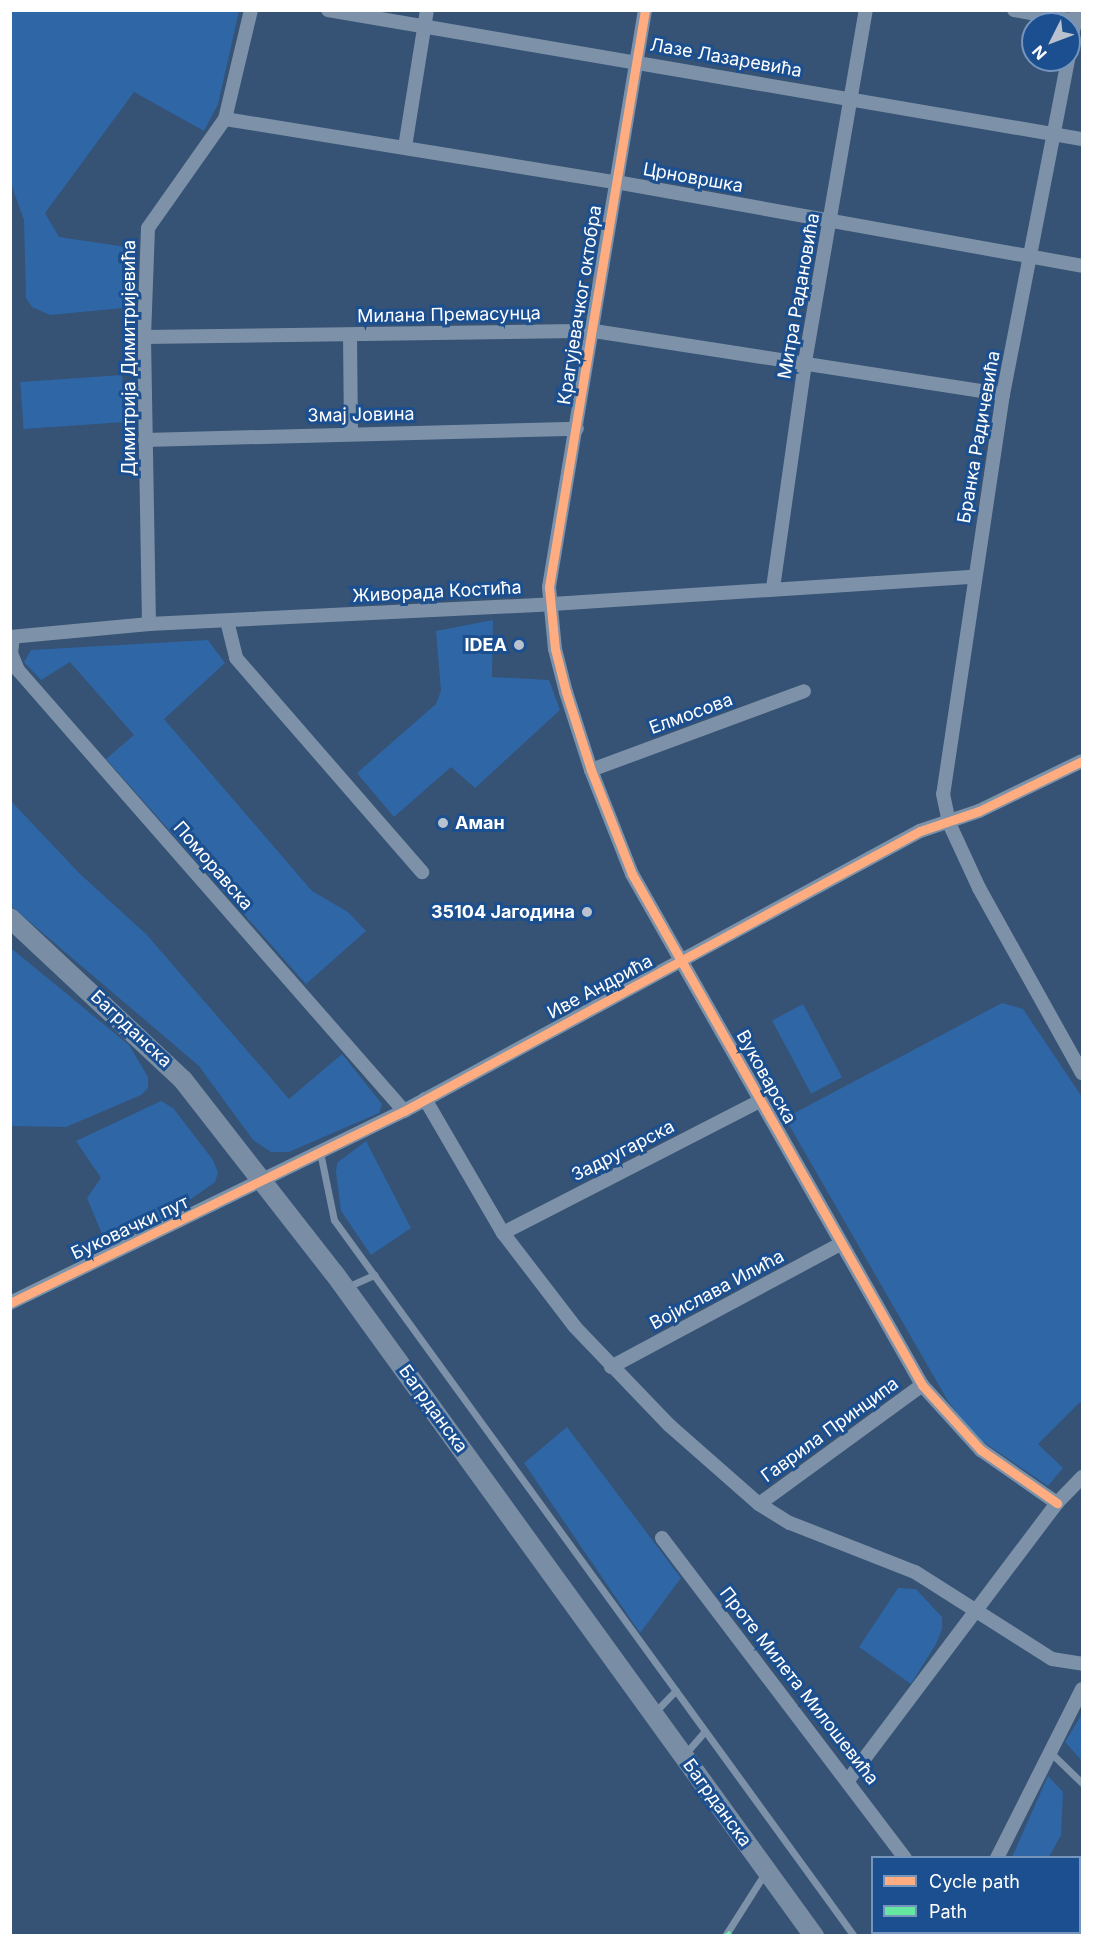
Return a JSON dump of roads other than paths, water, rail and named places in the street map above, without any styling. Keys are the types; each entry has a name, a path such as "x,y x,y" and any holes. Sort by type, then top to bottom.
{"main road":[{"name":"Багрданска","path":"10,918 176,1071 345,1288 814,1935"}],"street":[{"name":"Димитрија Димитријевића","path":"149,624 144,337 148,228 225,119 251,10"},
{"name":"Лазе Лазаревића","path":"328,10 1083,139"},
{"path":"405,147 427,10"},
{"name":"Крагујевачког октобра","path":"552,604 549,587 594,331 635,61 645,10"},
{"name":"Митра Радановића","path":"773,588 805,362 866,10"},
{"path":"1014,10 1030,12"},
{"name":"Бранка Радичевића","path":"1066,72 1032,257 1003,394 973,577 943,794 949,823 1007,940 1083,1073"},
{"name":"Црновршка","path":"225,119 616,182 1083,266"},
{"name":"Милана Премасунца","path":"144,337 594,331 1003,394"},
{"path":"350,335 351,433"},
{"name":"Змај Јовина","path":"145,440 577,429"},
{"name":"Живорада Костића","path":"12,637 149,624 552,604 773,588 973,577"},
{"name":"Вуковарска","path":"552,604 555,649 591,770 632,874 922,1385 981,1450 1057,1503"},
{"path":"227,621 236,658 422,872"},
{"name":"Поморавска","path":"12,637 11,653 18,670 404,1111"},
{"name":"Елмосова","path":"591,770 804,691"},
{"name":"Иве Андрића","path":"262,1181 404,1111 684,962 920,831 949,823 1083,761"},
{"path":"425,1099 503,1233 611,1367 669,1425 759,1504 790,1523 915,1572 1052,1659 1083,1664"},
{"name":"Задругарска","path":"503,1233 760,1101"},
{"name":"Буковачки пут","path":"10,1303 262,1181"},
{"name":"Војислава Илића","path":"611,1367 840,1244"},
{"name":"Гаврила Принципа","path":"759,1504 922,1385"},
{"path":"849,1779 1057,1503 1083,1477"},
{"name":"Проте Милета Милошевића","path":"662,1538 849,1779 904,1856"},
{"path":"997,1856 1083,1689"}],"lane":[{"path":"320,1152 334,1220 854,1935"},
{"path":"345,1288 374,1275"},
{"path":"653,1714 676,1690"},
{"path":"683,1756 705,1731"},
{"path":"1050,1752 1083,1783"},
{"path":"725,1935 767,1870"}],"place":[{"name":"IDEA","path":"519,645"},
{"name":"Аман","path":"443,823"},
{"name":"35104 Јагодина","path":"587,912"}]}
